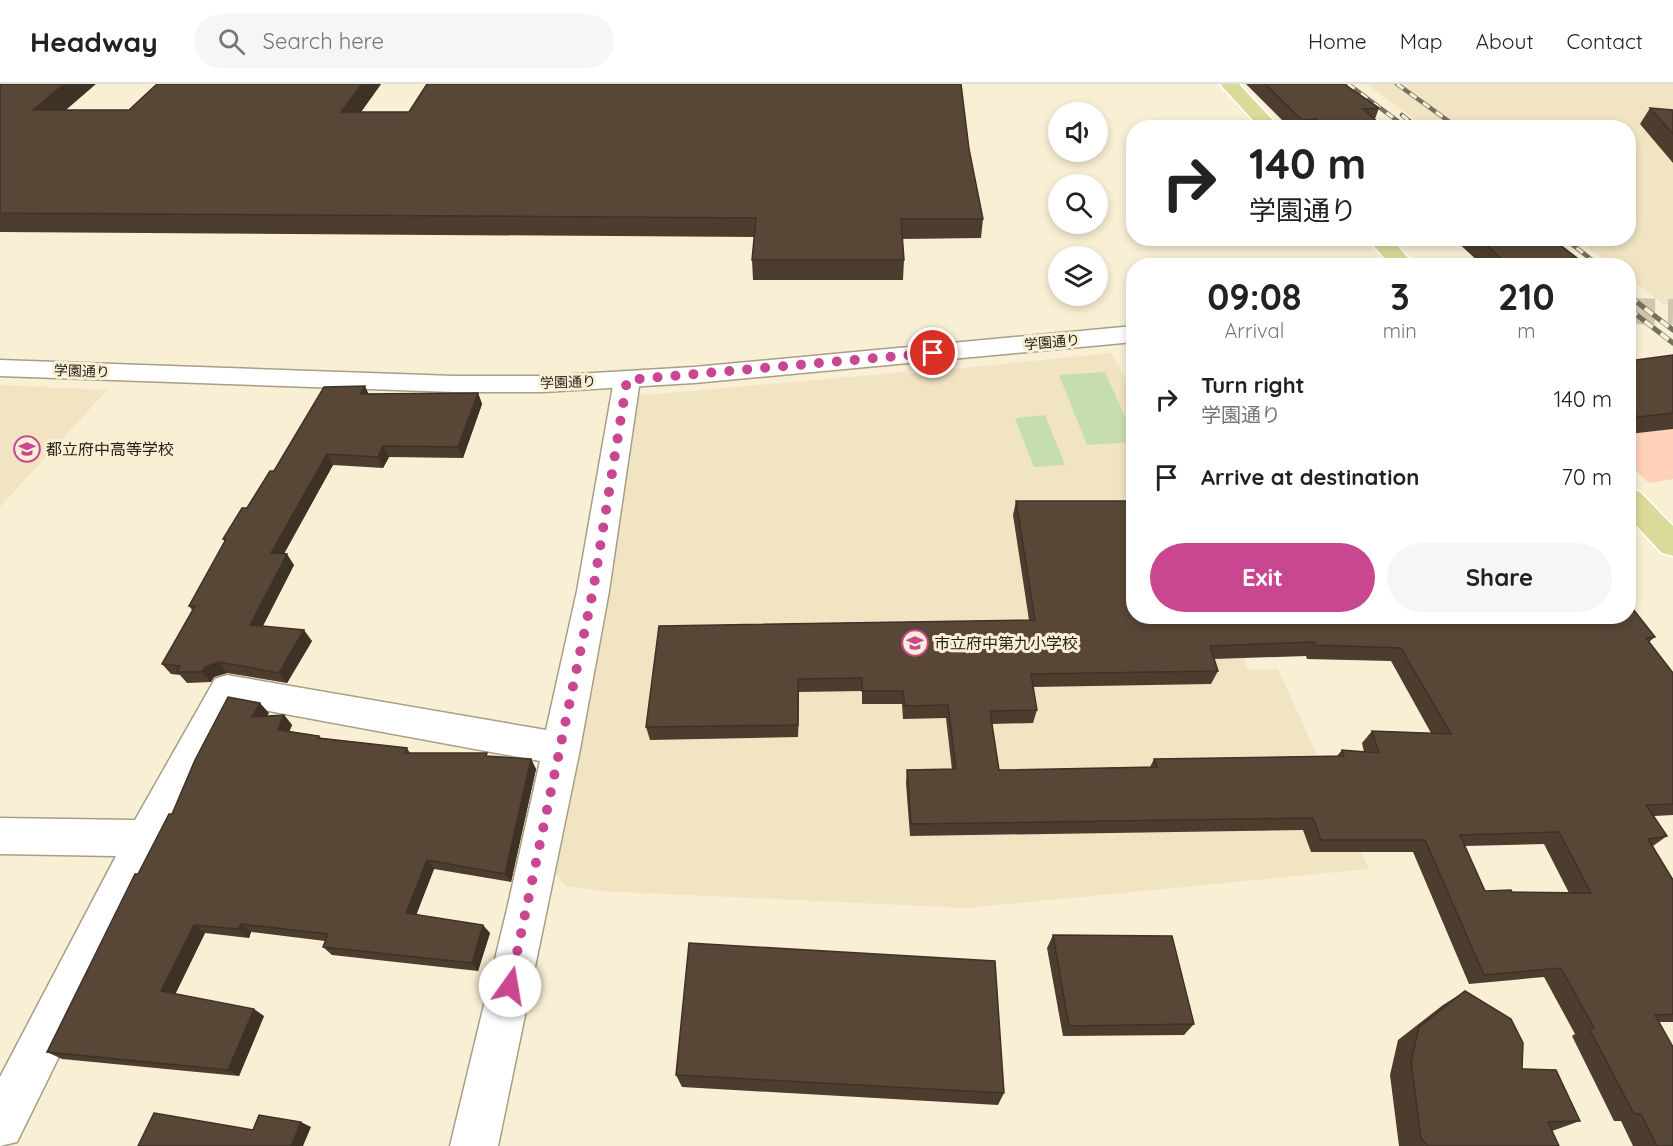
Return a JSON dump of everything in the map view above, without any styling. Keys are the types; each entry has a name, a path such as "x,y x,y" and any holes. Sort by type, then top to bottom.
{"main road":[{"path":"1229,84 1263,120"},
{"path":"1385,246 1397,258"},
{"path":"1636,506 1673,545"}],"street":[{"name":"学園通り","path":"0,368 454,384 627,380 1126,335"},
{"path":"474,1146 562,749 593,591 627,380"},
{"path":"0,1125 146,838 227,689 562,749"},
{"path":"0,836 146,838"}],"shaded area":[{"path":"1367,84 1673,84 1673,305 1665,305 1636,284 1636,258 1601,258 1585,246 1636,246 1636,120 1416,120"},
{"name":"市立府中第九小学校","path":"1111,353 1126,380 1126,624 1232,624 1248,670 1278,669 1369,869 967,908 600,891 566,886 554,872 635,396 906,372 907,374"},
{"path":"1105,372 1126,419 1126,443 1087,445 1059,375"},
{"name":"都立府中高等学校","path":"0,385 107,390 0,507"},
{"path":"1045,415 1065,465 1034,467 1015,418"},
{"path":"1673,429 1673,479 1649,483 1636,471 1636,433"}],"building":[{"path":"0,84 64,84 33,110 129,110 157,84 362,84 341,112 409,112 427,84 961,84 969,149 983,219 901,219 904,260 752,260 756,218 0,213"},
{"path":"1265,84 1344,84 1379,108 1363,109 1375,120 1302,120"},
{"path":"1650,108 1673,110 1673,134"},
{"path":"1488,246 1561,246 1577,258 1501,258"},
{"path":"1673,355 1673,413 1638,417 1636,415 1636,360"},
{"path":"365,386 360,394 478,393 458,447 383,446 378,457 327,454 271,553 287,554 250,625 304,630 279,673 219,662 205,667 202,672 177,672 180,666 162,664 195,606 189,606 226,539 223,539 242,508 247,508 270,471 274,471 324,387"},
{"path":"1016,501 1126,501 1126,624 1636,624 1636,613 1655,637 1646,638 1673,673 1673,804 1646,805 1667,836 1648,839 1673,880 1673,1014 1655,1015 1673,1047 1673,1146 1657,1146 1641,1114 1634,1114 1589,1028 1594,1028 1561,968 1484,975 1425,840 1321,840 1313,818 911,824 907,770 956,769 948,705 905,706 903,691 862,691 862,678 798,679 798,725 646,727 659,626 1035,620","holes":["1314,642 1315,645 1401,648 1451,734 1372,731 1379,753 1342,750 1344,756 1154,759 1157,767 999,770 990,711 1037,710 1031,674 1218,671 1210,646","1559,832 1591,893 1485,891 1460,835"]},
{"path":"228,697 260,703 252,717 284,715 278,730 319,736 318,738 407,748 405,753 487,753 486,756 531,759 505,874 427,860 406,913 483,925 472,963 323,947 328,934 241,924 238,929 194,925 161,991 254,1009 228,1070 47,1052 135,874 138,874 169,814 172,814 195,760"},
{"path":"1053,935 1172,936 1194,1024 1069,1026"},
{"path":"689,943 995,961 1004,1093 676,1075"},
{"path":"1465,991 1511,1019 1523,1043 1522,1069 1556,1070 1580,1121 1548,1122 1559,1146 1428,1146 1421,1138 1411,1062 1419,1027"},
{"path":"154,1113 253,1130 259,1115 301,1122 291,1146 138,1146"}],"tunnel":[{"path":"1636,311 1673,312"}],"railway":[{"path":"1348,84 1396,120"},
{"path":"1397,84 1447,120"},
{"path":"1402,115 1408,120"},
{"path":"1574,246 1589,258"},
{"path":"1636,301 1673,330"},
{"path":"1636,314 1673,343"}],"place":[{"name":"都立府中高等学校","path":"27,449"},
{"name":"市立府中第九小学校","path":"915,643"}],"route":[{"path":"510,986 593,591 627,380 933,353"}]}
